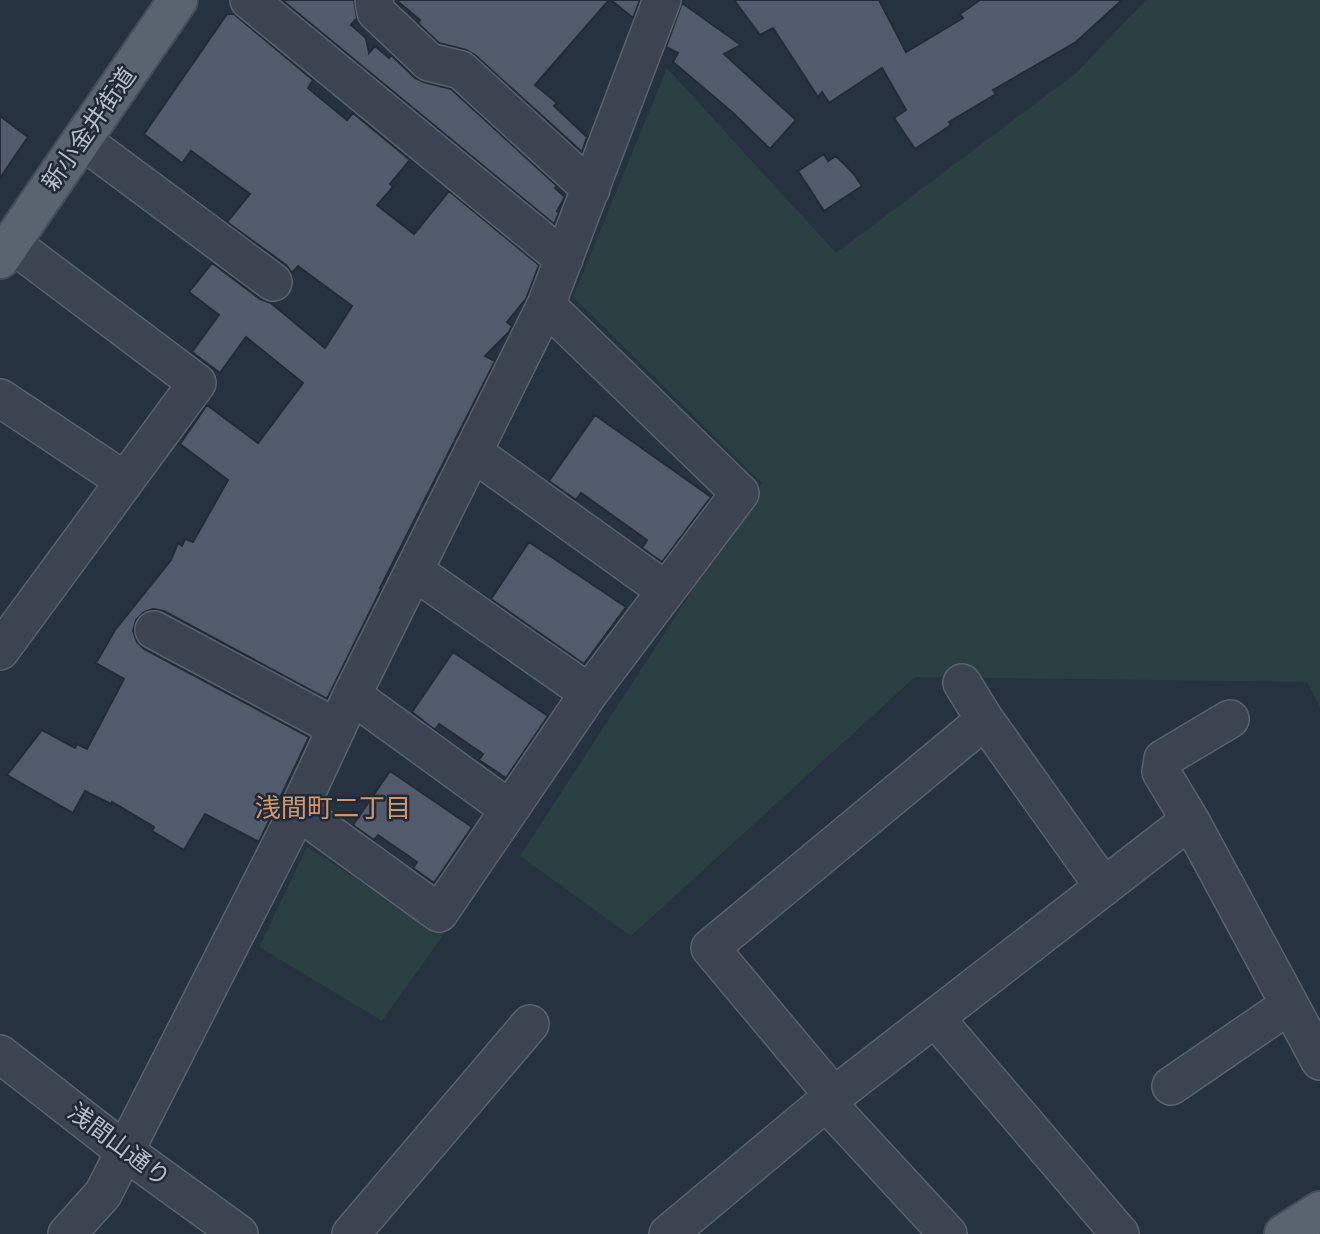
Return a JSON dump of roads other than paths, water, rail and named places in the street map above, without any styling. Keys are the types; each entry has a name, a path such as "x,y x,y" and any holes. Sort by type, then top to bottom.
{"main road":[{"name":"新小金井街道","path":"6,251 178,0"},
{"path":"1284,1234 1320,1211"}],"street":[{"path":"249,0 564,258"},
{"path":"374,0 376,12 429,62 461,70 591,189"},
{"path":"67,1234 103,1194 123,1150 298,811 352,695 546,305 662,0"},
{"path":"82,141 273,282"},
{"path":"0,651 197,383 6,251"},
{"path":"298,811 439,913 589,693 740,493 546,305"},
{"path":"0,398 125,481"},
{"path":"474,453 666,590"},
{"path":"414,571 589,693"},
{"path":"154,630 337,729"},
{"path":"962,684 1104,887"},
{"path":"352,695 509,809"},
{"path":"1230,719 1163,759 1161,772 1190,820 1320,1061"},
{"path":"948,1234 830,1099 710,948 985,720"},
{"path":"668,1234 830,1099 1190,820"},
{"path":"1171,1086 1289,1006"},
{"path":"936,1019 1119,1234"},
{"path":"351,1234 530,1024"},
{"name":"浅間山通り","path":"0,1054 123,1150 239,1234"}],"district":[{"name":"浅間町二丁目","path":"333,808"}]}
